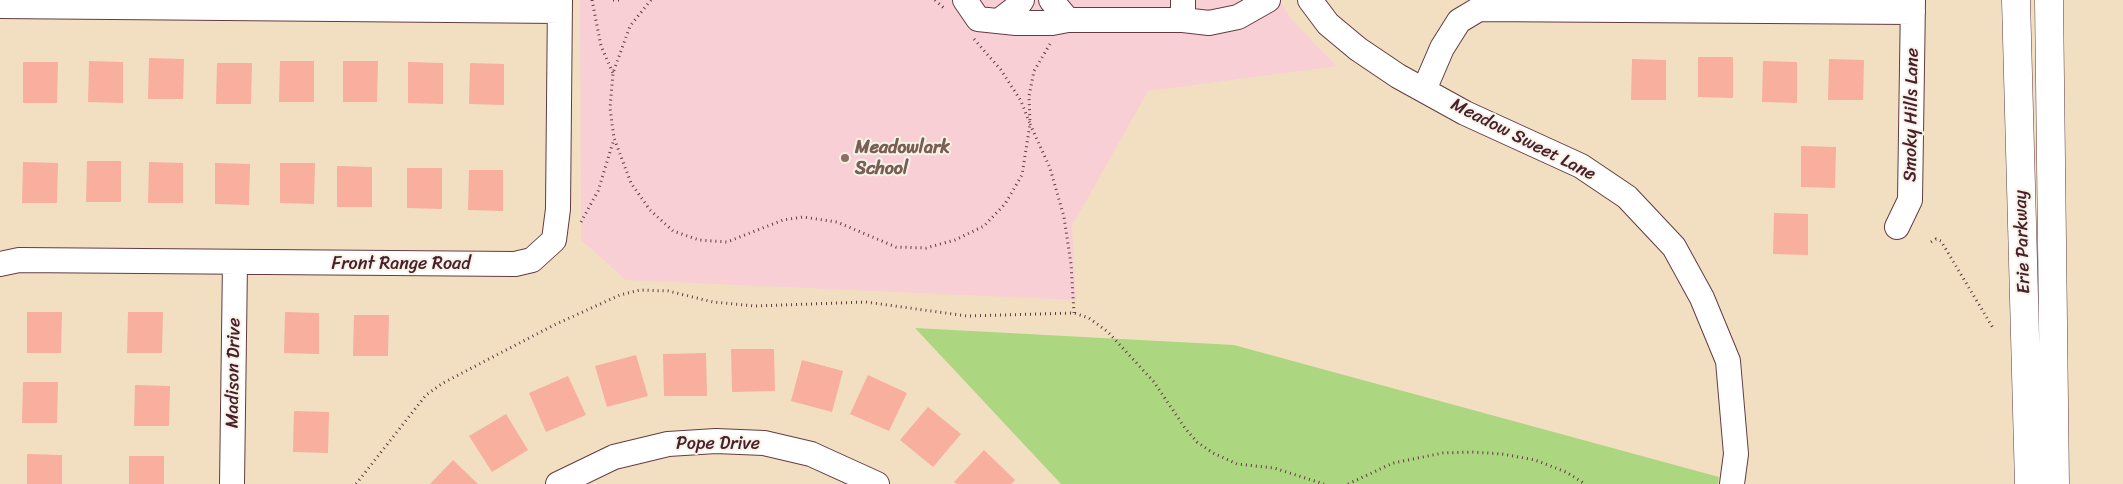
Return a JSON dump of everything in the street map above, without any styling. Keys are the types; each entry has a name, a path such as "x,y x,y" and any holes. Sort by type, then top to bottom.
{"main road":[{"name":"Erie Parkway","path":"2016,0 2029,484"},
{"name":"Erie Parkway","path":"2049,0 2055,484"}],"street":[{"path":"965,0 978,19 1016,23 1052,23 1183,10 1209,23 1238,18 1268,0"},
{"path":"1000,20 1017,7 1022,0"},
{"path":"1051,0 1068,20"},
{"name":"Meadow Sweet Lane","path":"1310,0 1328,24 1358,50 1465,113 1581,166 1626,197 1674,247 1702,298 1728,362 1736,454 1732,484"},
{"path":"0,6 560,6"},
{"name":"Front Range Road","path":"0,264 18,260 515,264 532,260 554,240 558,209 560,6"},
{"path":"1424,90 1442,48 1459,20 1478,9 1913,6"},
{"name":"Smoky Hills Lane","path":"1897,227 1910,200 1913,6"},
{"name":"Madison Drive","path":"232,484 235,262"},
{"name":"Pope Drive","path":"558,484 614,457 668,444 716,441 764,443 811,454 877,484"}],"path":[{"path":"592,0 601,46 613,74"},
{"path":"613,0 620,0"},
{"path":"651,0 630,26 613,74 610,108 614,138 631,184 650,210 673,231 699,240 727,242 784,220 803,217 837,222 896,247 926,248 955,240 984,226 1005,204 1022,175 1030,124 1029,96 1034,71 1044,51 1054,40"},
{"path":"972,36 1001,70 1021,101 1050,168 1064,217 1071,264 1074,313"},
{"path":"581,222 598,190 614,138"},
{"path":"1931,242 1936,239 1942,241 1993,328"},
{"path":"356,484 426,395 443,383 554,326 620,295 640,290 668,291 713,302 755,306 866,302 967,316 1074,313 1090,318 1108,332 1154,382 1185,428 1197,442 1213,453 1236,464 1274,468 1324,484"},
{"path":"1348,484 1393,463 1426,456 1472,452 1502,454 1535,460 1566,472 1585,484"}],"shaded area":[{"name":"Meadowlark School","path":"580,0 1279,0 1292,20 1337,66 1148,91 1072,226 1076,300 626,280 581,240"}],"green space":[{"path":"915,328 1234,345 1719,477 1718,484 1061,484"}],"building":[{"path":"1698,57 1733,57 1733,98 1698,97"},
{"path":"149,58 184,59 183,99 148,99"},
{"path":"1632,59 1666,60 1666,100 1631,100"},
{"path":"1829,59 1864,60 1863,100 1828,100"},
{"path":"89,61 123,62 123,103 88,102"},
{"path":"280,61 314,61 314,102 279,102"},
{"path":"343,61 378,61 377,102 343,102"},
{"path":"1763,61 1797,62 1797,103 1762,102"},
{"path":"23,62 58,62 57,103 23,103"},
{"path":"408,62 443,63 443,104 408,103"},
{"path":"217,63 252,63 251,104 216,104"},
{"path":"470,63 504,64 504,105 469,104"},
{"path":"1801,146 1836,147 1835,188 1801,187"},
{"path":"87,161 121,161 121,202 86,202"},
{"path":"23,162 58,163 57,203 22,203"},
{"path":"149,162 183,163 183,203 148,203"},
{"path":"215,163 250,164 249,205 215,204"},
{"path":"280,163 315,163 314,204 280,203"},
{"path":"337,166 372,167 372,207 337,207"},
{"path":"407,168 442,168 442,209 407,208"},
{"path":"469,170 503,170 503,211 468,210"},
{"path":"1774,213 1808,214 1808,255 1773,254"},
{"path":"27,312 62,312 61,353 27,353"},
{"path":"128,312 163,312 162,353 127,353"},
{"path":"285,312 319,313 319,354 284,353"},
{"path":"354,315 389,315 388,356 353,356"},
{"path":"731,349 774,349 775,391 732,392"},
{"path":"706,353 707,396 664,396 663,354"},
{"path":"636,355 648,396 607,407 595,366"},
{"path":"802,360 843,371 832,412 791,401"},
{"path":"868,375 907,393 889,431 850,414"},
{"path":"568,376 586,415 546,432 529,393"},
{"path":"23,382 58,382 57,423 22,423"},
{"path":"135,385 170,386 169,426 134,426"},
{"path":"928,407 961,434 933,467 900,440"},
{"path":"294,411 329,412 328,453 293,452"},
{"path":"506,414 528,450 492,472 469,436"},
{"path":"984,450 1015,480 1011,484 957,484 954,482"},
{"path":"27,454 62,455 62,484 27,484"},
{"path":"129,456 164,456 164,484 129,484"},
{"path":"453,460 478,484 430,484"}],"place":[{"name":"Meadowlark School","path":"845,158"}]}
